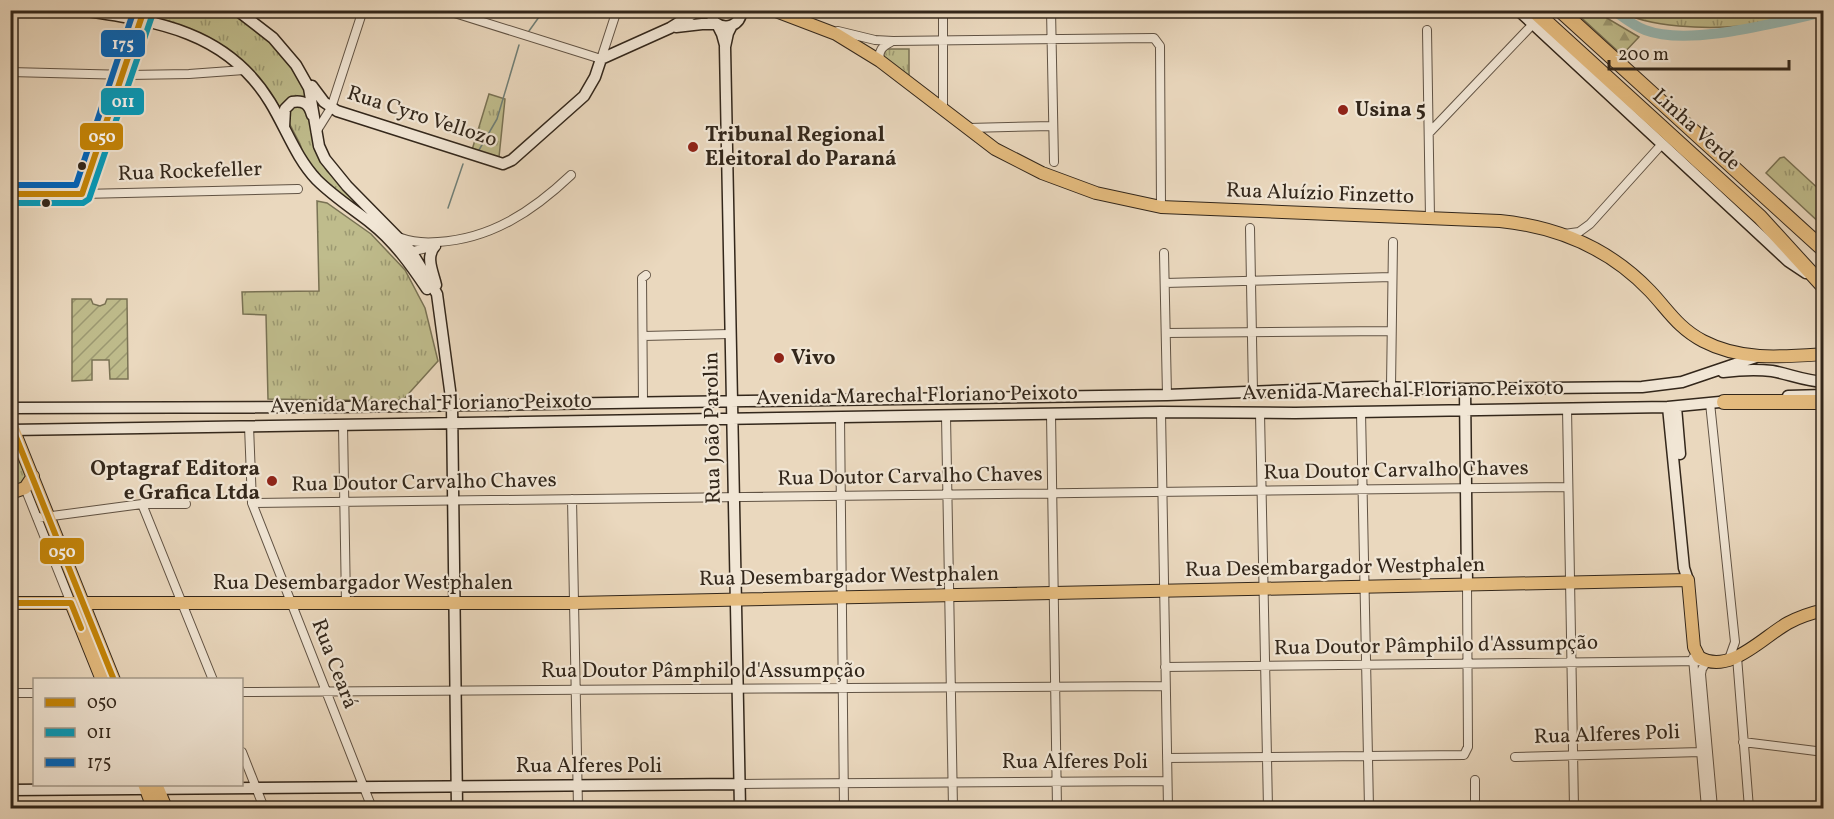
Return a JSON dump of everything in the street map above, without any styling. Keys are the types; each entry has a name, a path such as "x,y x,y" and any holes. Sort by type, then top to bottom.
{"highway":[{"name":"Linha Verde","path":"1560,10 1824,250"},
{"name":"Linha Verde","path":"1533,17 1760,217 1820,283"},
{"path":"1717,402 1823,397"}],"main road":[{"name":"Rua Aluízio Finzetto","path":"773,10 836,34 879,61 965,128 996,149 1042,173 1096,193 1161,207 1520,223 1564,234 1616,260 1636,277 1677,323 1688,332 1721,349 1756,357 1824,354"},
{"path":"12,427 33,476 43,517 77,603 101,662 113,678"},
{"path":"10,493 25,488 33,476"},
{"name":"Rua Desembargador Westphalen","path":"10,603 574,603 1688,580"},
{"path":"1688,580 1694,647 1699,657 1707,661 1733,658 1750,651 1790,622 1824,610"},
{"path":"101,662 102,678"},
{"path":"151,787 153,808"},
{"path":"151,787 166,808"}],"street":[{"path":"79,10 142,15 203,39 244,70 269,101 301,159 318,181 406,253 438,294"},
{"name":"Rua Cyro Vellozo","path":"237,10 273,38 331,108 503,164 512,160 584,96 595,77 601,59"},
{"path":"316,128 331,108 363,10"},
{"path":"445,10 601,59 670,28 699,10"},
{"path":"601,59 617,10"},
{"name":"Rua João Parolin","path":"710,10 711,17 722,34 725,47 740,808"},
{"name":"Rua João Parolin","path":"725,47 728,33 739,20 742,10"},
{"path":"943,10 943,111"},
{"path":"1051,10 1054,162"},
{"path":"1518,10 1533,17 1662,144 1788,261 1820,283"},
{"path":"82,194 142,15"},
{"path":"1429,133 1533,17"},
{"path":"670,28 702,24 731,27"},
{"path":"822,27 874,40 892,41 1149,37 1156,40 1160,46 1161,207"},
{"path":"1427,30 1430,218"},
{"path":"879,61 878,54 881,48 892,41"},
{"path":"10,72 122,75 244,70"},
{"path":"304,76 312,98 319,146 331,169 397,236 430,294 441,319"},
{"path":"285,129 285,109 292,102 299,101 308,105 316,128"},
{"path":"965,128 1053,126"},
{"path":"1564,234 1579,232 1590,224 1662,144"},
{"path":"406,253 483,234 501,227 549,195 571,175"},
{"name":"Rua Rockefeller","path":"10,194 298,189"},
{"path":"1590,224 1588,236 1590,245"},
{"path":"1250,228 1253,392"},
{"path":"397,236 417,243 447,242"},
{"path":"1391,387 1393,242"},
{"path":"435,246 430,259 438,294 452,405 457,808"},
{"path":"1164,253 1167,395"},
{"path":"643,402 642,278 646,275"},
{"path":"1165,283 1251,279 1392,278"},
{"path":"1166,333 1391,331"},
{"path":"643,336 730,334"},
{"name":"Avenida Marechal Floriano Peixoto","path":"10,408 452,405 1167,395 1391,387 1481,389 1642,387 1671,384 1756,357"},
{"name":"Avenida Marechal Floriano Peixoto","path":"1701,376 1755,370 1823,382"},
{"path":"1465,389 1467,664"},
{"path":"1481,389 1482,409"},
{"path":"709,401 715,409 710,419"},
{"path":"1717,402 1735,642 1733,658 1749,808"},
{"name":"Avenida Marechal Floriano Peixoto","path":"12,427 343,425 1161,412 1361,412 1672,407 1717,402"},
{"path":"1672,407 1690,565 1688,580"},
{"path":"1567,408 1574,808"},
{"path":"1161,412 1168,808"},
{"path":"1361,412 1369,808"},
{"path":"1260,413 1268,808"},
{"path":"1051,414 1057,808"},
{"path":"946,416 953,808"},
{"path":"840,417 844,808"},
{"path":"343,425 346,603"},
{"name":"Rua Ceará","path":"249,426 252,503 372,808"},
{"name":"Rua Doutor Carvalho Chaves","path":"252,503 1568,487"},
{"path":"25,488 43,517 142,504 186,504"},
{"path":"572,499 578,808"},
{"path":"142,504 212,678"},
{"path":"1694,647 1693,662 1706,808"},
{"path":"1707,661 1701,674 1713,808"},
{"name":"Rua Doutor Pâmphilo d'Assumpção","path":"1165,667 1707,661"},
{"name":"Rua Alferes Poli","path":"1167,758 1460,756 1466,754 1468,747 1467,664"},
{"name":"Rua Doutor Pâmphilo d'Assumpção","path":"243,692 1166,686"},
{"path":"10,693 33,693"},
{"path":"10,709 12,808"},
{"path":"1743,742 1824,752"},
{"name":"Rua Alferes Poli","path":"1515,757 1701,752"},
{"path":"243,755 264,808"},
{"path":"1475,780 1475,808"},
{"name":"Rua Alferes Poli","path":"11,790 151,787 1167,781"}],"green space":[{"path":"150,11 230,11 253,26 285,57 309,96 279,112 248,68 151,17"},
{"path":"1574,11 1595,11 1639,37 1622,55"},
{"path":"1620,11 1814,11 1751,25 1712,27 1662,24 1632,17"},
{"path":"887,49 909,49 909,77 884,57 883,54"},
{"path":"489,94 505,99 499,157 472,150"},
{"path":"294,105 306,108 320,160 327,171 388,230 326,183 305,158 288,121 288,110"},
{"path":"1784,157 1823,193 1823,226 1766,173 1780,158"},
{"path":"317,201 327,203 371,234 405,270 425,308 438,361 402,401 268,399 266,315 243,314 242,292 319,291"},
{"path":"72,299 91,299 93,304 100,306 105,304 107,299 127,299 128,379 110,379 109,360 92,360 92,380 72,381"},
{"path":"11,435 28,474 22,483 11,487"}],"waterway":[{"path":"529,31 547,10"},
{"path":"1613,10 1645,30 1663,35 1685,36 1758,27 1824,12"},
{"path":"479,150 497,119 519,45"},
{"path":"448,208 463,164"}],"transit line":[{"name":"175","path":"10,185 76,185 134,10"},
{"name":"050","path":"10,194 82,194 144,10"},
{"name":"011","path":"10,203 83,203 89,199 153,13"},
{"name":"050","path":"10,422 113,678"},
{"name":"050","path":"10,603 71,603 81,628"}],"place":[{"name":"Usina 5","path":"1343,110"},
{"name":"Tribunal Regional Eleitoral do Paraná","path":"693,147"},
{"name":"Vivo","path":"779,358"},
{"name":"Optagraf Editora e Grafica Ltda","path":"272,481"}]}
